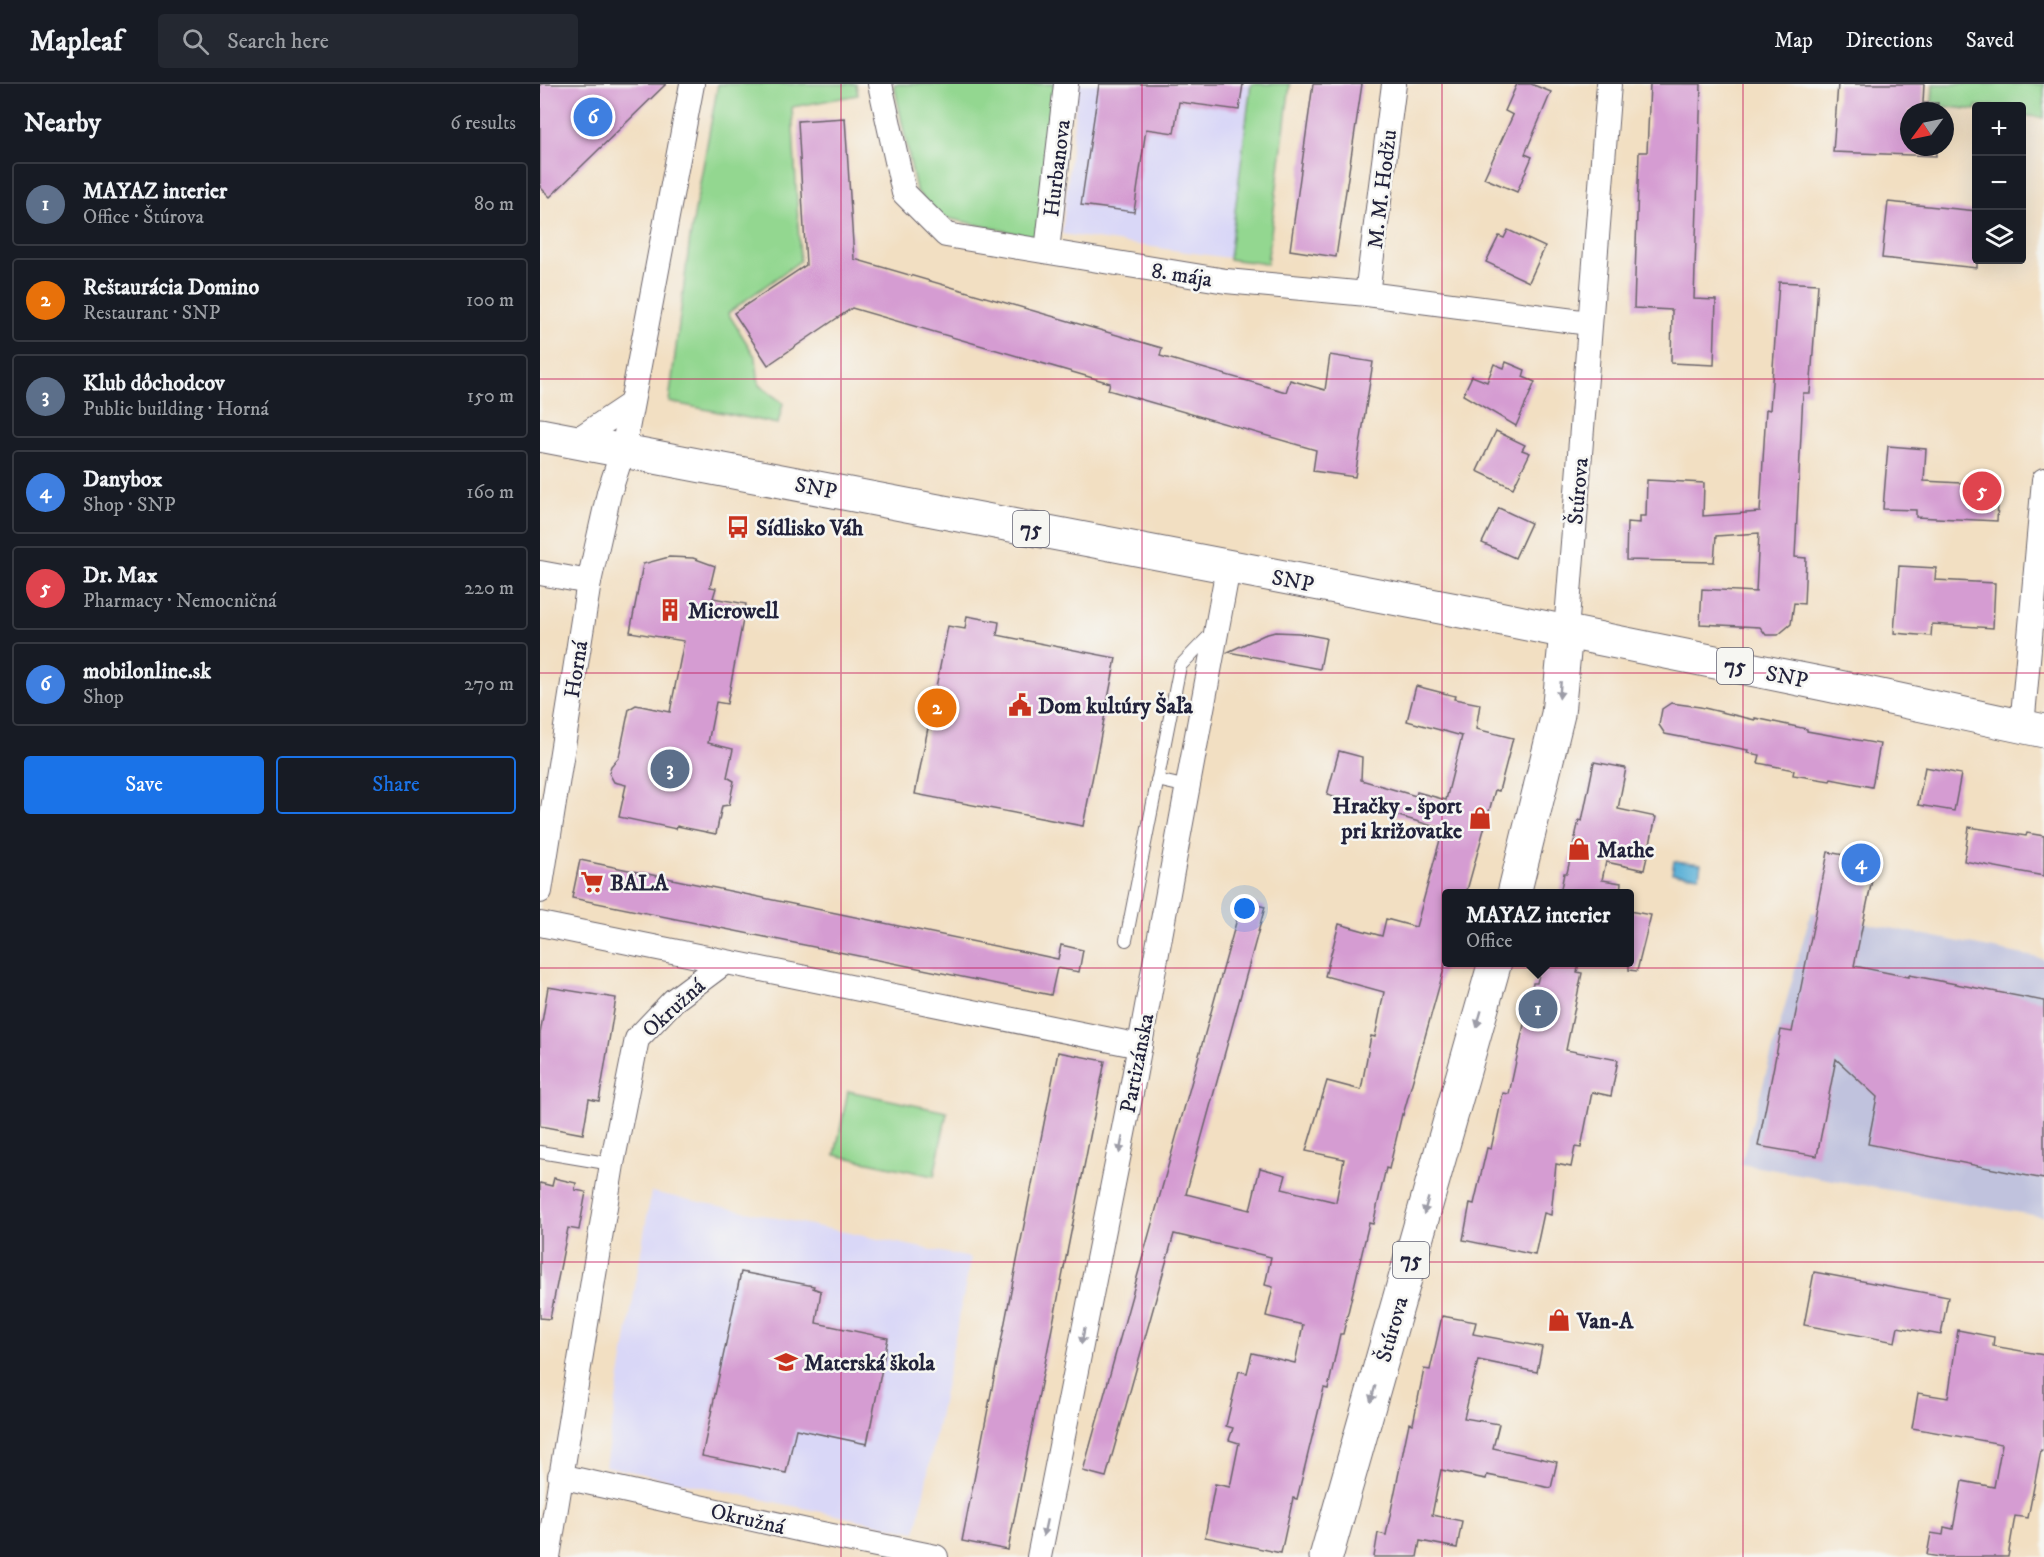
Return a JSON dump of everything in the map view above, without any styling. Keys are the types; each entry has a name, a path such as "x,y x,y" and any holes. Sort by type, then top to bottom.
{"main road":[{"name":"SNP","path":"540,435 1566,632 2033,729"},
{"name":"Štúrova","path":"1515,889 1558,714 1566,632"},
{"name":"Štúrova","path":"1326,1557 1494,967"}],"street":[{"name":"Horná","path":"540,891 589,582 609,493 623,450 692,84"},
{"name":"8. mája","path":"880,84 904,193 946,235 1226,281 1367,294 1589,323"},
{"name":"Hurbanova","path":"1047,251 1066,84"},
{"name":"M. M. Hodžu","path":"1367,294 1394,84"},
{"name":"Štúrova","path":"1566,632 1609,84"},
{"path":"574,442 631,404"},
{"path":"2033,729 2043,495"},
{"name":"Partizánska","path":"1039,1557 1140,1046 1228,568"},
{"path":"540,573 589,582"},
{"path":"540,924 725,962"},
{"name":"Okružná","path":"548,1557 612,1164 636,1039 674,1000 725,962 1140,1046"},
{"name":"Okružná","path":"560,1476 936,1557"}],"lane":[{"path":"1126,940 1180,666 1217,627"},
{"path":"1157,780 1188,787"},
{"path":"540,1152 612,1164"}],"shaded area":[{"path":"1078,84 1250,84 1229,258 1062,234"},
{"path":"1811,912 2044,959 2044,1217 1741,1164"},
{"name":"Materská škola","path":"651,1192 971,1258 916,1532 605,1466"}],"green space":[{"path":"718,84 856,84 858,95 792,107 800,261 728,313 756,358 759,385 783,403 778,424 669,402 690,238"},
{"path":"894,84 1058,84 1042,239 938,216 916,190"},
{"path":"1251,84 1290,84 1267,264 1229,259"},
{"path":"1933,84 2044,84 2044,118 2026,116 2026,102 1972,102 1972,110 1954,108 1954,102 1932,102"},
{"path":"848,1091 947,1112 934,1176 835,1155"}],"water":[{"path":"1674,861 1701,864 1699,876 1672,873"}],"building":[{"path":"540,84 666,84 550,197 540,187"},
{"path":"1099,84 1243,84 1239,110 1179,102 1174,133 1146,129 1134,212 1081,205"},
{"path":"1313,84 1362,84 1336,257 1290,250"},
{"path":"1517,84 1531,84 1551,92 1525,154 1532,157 1517,192 1484,178 1513,115 1505,111"},
{"path":"1650,84 1701,84 1694,299 1716,300 1714,365 1671,363 1672,310 1634,308 1639,152 1647,152"},
{"path":"1838,84 1924,84 1923,102 1900,102 1900,155 1833,152"},
{"path":"845,118 854,259 1162,348 1160,356 1286,392 1290,380 1325,390 1330,355 1373,362 1355,477 1313,471 1316,450 1108,390 1110,383 852,308 768,365 734,313 806,265 798,121"},
{"path":"1888,202 1972,210 1972,264 1977,264 1977,268 1882,258"},
{"path":"1508,230 1545,247 1529,282 1486,262 1499,236 1504,238"},
{"path":"1779,282 1818,284 1810,393 1803,393 1795,557 1806,558 1804,604 1794,603 1791,624 1778,635 1766,635 1760,627 1700,624 1702,589 1756,592 1759,533 1716,536 1714,562 1626,560 1627,522 1640,523 1640,516 1646,516 1647,480 1704,483 1703,516 1760,512 1766,409 1770,410"},
{"path":"1506,362 1525,370 1523,377 1535,382 1516,426 1463,395 1472,376 1487,382 1494,364 1504,368"},
{"path":"1496,431 1525,445 1522,450 1530,453 1513,488 1477,471"},
{"path":"1888,446 1926,449 1924,481 1999,485 1997,521 1916,517 1916,510 1883,509"},
{"path":"1499,508 1531,523 1515,558 1482,543"},
{"path":"669,557 693,558 715,566 710,587 716,588 713,598 746,604 727,704 716,702 708,743 733,749 727,777 734,781 729,805 722,806 716,834 677,826 676,829 619,817 626,785 614,782 609,773 611,766 619,757 629,709 636,705 670,712 684,641 630,632 643,564"},
{"path":"1899,566 1936,568 1935,580 1995,583 1993,628 1932,624 1931,636 1894,633"},
{"name":"Dom kultúry Šaľa","path":"967,616 999,622 997,635 1116,658 1083,826 915,794 948,626 965,629"},
{"path":"1275,632 1299,633 1326,638 1320,669 1228,652"},
{"path":"1416,686 1455,696 1454,699 1480,704 1476,729 1513,738 1499,791 1495,790 1467,889 1442,889 1442,967 1445,967 1402,1114 1389,1169 1386,1168 1373,1224 1369,1223 1343,1334 1340,1334 1328,1389 1324,1388 1297,1499 1293,1498 1281,1553 1205,1537 1215,1484 1230,1487 1239,1443 1229,1440 1233,1428 1226,1426 1239,1371 1247,1373 1252,1353 1295,1363 1303,1325 1266,1316 1273,1287 1265,1285 1271,1257 1174,1234 1106,1477 1083,1471 1242,901 1265,907 1186,1194 1250,1210 1260,1168 1286,1175 1282,1189 1336,1202 1344,1159 1306,1151 1327,1081 1361,1090 1371,1036 1375,1037 1384,992 1325,976 1339,924 1382,936 1386,919 1416,927 1443,829 1327,795 1339,751 1362,757 1361,780 1416,796 1417,792 1446,800 1462,736 1407,721"},
{"path":"1671,703 1880,744 1872,787 1793,775 1794,770 1758,763 1760,755 1747,753 1748,750 1665,734 1659,725 1662,709"},
{"path":"1594,762 1626,768 1618,809 1656,817 1644,870 1606,862 1602,880 1621,883 1620,889 1561,889 1564,873 1567,873 1579,820 1582,821"},
{"path":"1925,767 1961,774 1954,811 1918,805"},
{"path":"1969,827 2026,836 2027,833 2044,836 2044,876 1964,861"},
{"path":"1828,852 1876,861 1854,966 2044,1001 2044,1179 1868,1144 1877,1097 1836,1059 1817,1156 1758,1146 1781,1030 1792,1032"},
{"path":"580,860 1058,959 1061,945 1083,950 1079,972 1057,968 1051,995 572,898"},
{"path":"1634,912 1651,915 1637,971 1629,970 1629,967 1634,967"},
{"path":"1541,967 1578,967 1577,972 1582,973 1566,1050 1618,1060 1611,1096 1592,1092 1581,1148 1575,1147 1571,1167 1556,1164 1551,1215 1544,1213 1535,1255 1463,1240 1470,1203 1474,1204 1487,1148 1491,1149 1503,1093 1509,1094 1533,983 1537,983"},
{"path":"548,987 616,998 599,1101 589,1099 583,1134 540,1126 540,1034"},
{"path":"1058,1052 1105,1061 1008,1550 962,1541"},
{"path":"554,1178 576,1183 575,1190 586,1192 579,1230 568,1228 550,1319 540,1318 540,1183 552,1186"},
{"path":"741,1272 814,1286 813,1288 821,1291 816,1323 888,1338 867,1444 796,1429 786,1473 702,1456"},
{"path":"1814,1272 1948,1297 1941,1335 1898,1327 1895,1342 1804,1325"},
{"path":"1442,1316 1476,1322 1473,1334 1542,1347 1537,1372 1478,1360 1464,1418 1499,1424 1493,1448 1557,1462 1551,1488 1487,1475 1486,1479 1441,1470 1432,1515 1462,1521 1457,1548 1420,1541 1417,1557 1374,1557 1378,1533 1386,1535 1409,1423 1413,1424 1424,1369 1430,1370"},
{"path":"1958,1330 1994,1337 1993,1346 2044,1355 2044,1451 2041,1450 2028,1518 2015,1516 2008,1557 1927,1555 1931,1533 1943,1535 1944,1527 1953,1529 1962,1481 1994,1487 2002,1444 1912,1428 1918,1393 1948,1398"}],"place":[{"name":"mobilonline.sk","path":"593,117"},
{"name":"Dr. Max","path":"1982,491"},
{"name":"Sídlisko Váh","path":"738,527"},
{"name":"Microwell","path":"670,610"},
{"name":"Dom kultúry Šaľa","path":"1020,705"},
{"name":"Reštaurácia Domino","path":"937,708"},
{"name":"Klub dôchodcov","path":"670,769"},
{"name":"Hračky - šport pri križovatke","path":"1480,818"},
{"name":"Mathe","path":"1579,849"},
{"name":"Danybox","path":"1861,863"},
{"name":"BALA","path":"592,882"},
{"name":"MAYAZ interier","path":"1538,1009"},
{"name":"Van-A","path":"1559,1320"},
{"name":"Materská škola","path":"786,1362"}]}
